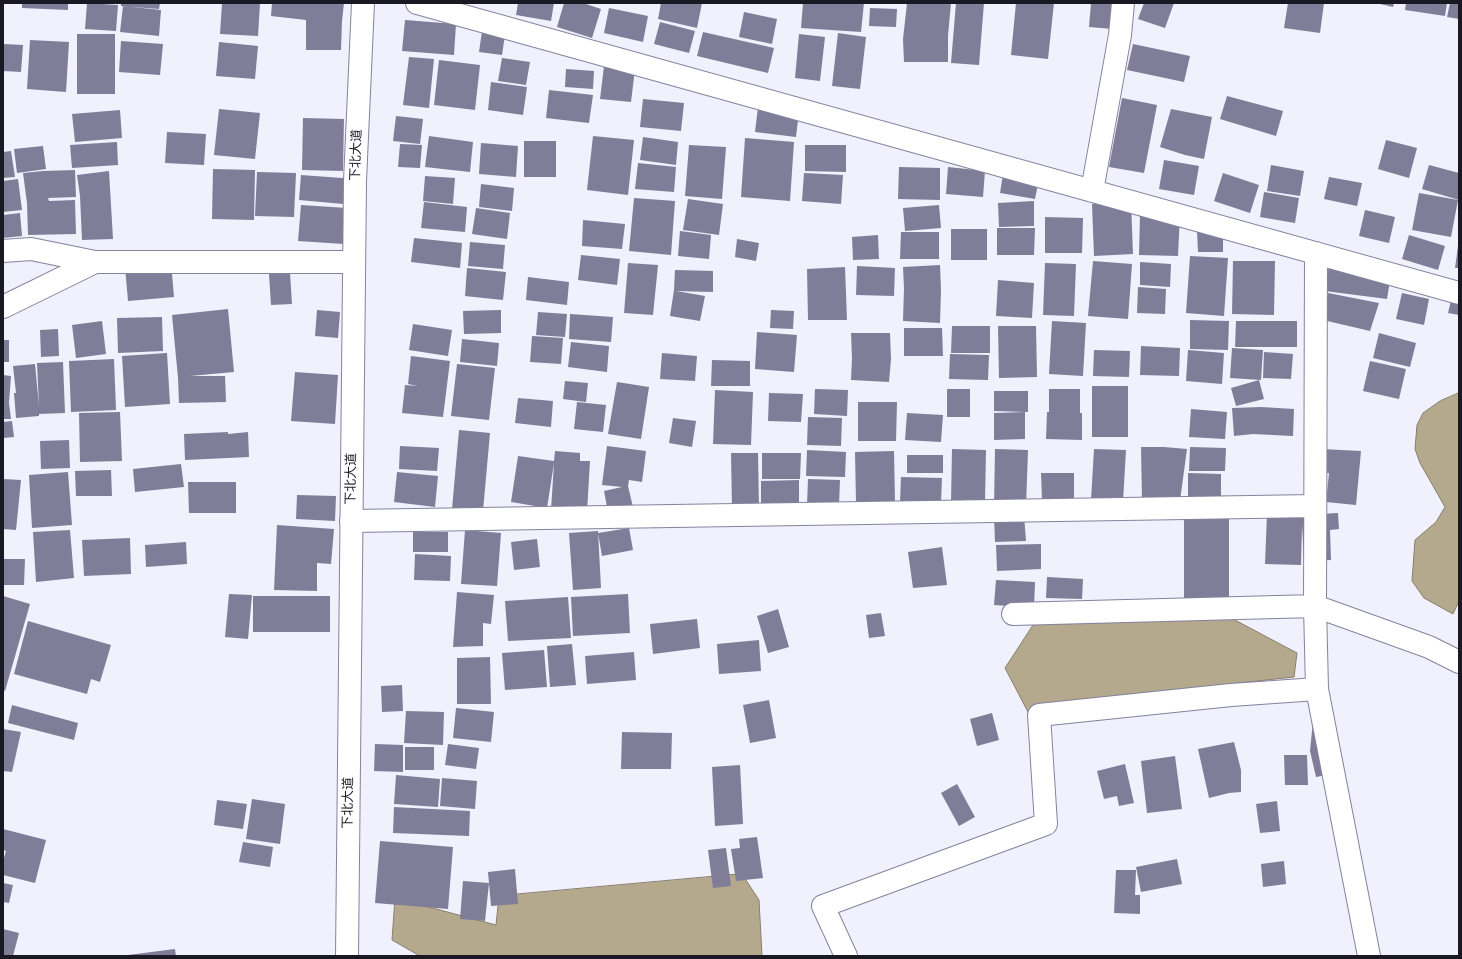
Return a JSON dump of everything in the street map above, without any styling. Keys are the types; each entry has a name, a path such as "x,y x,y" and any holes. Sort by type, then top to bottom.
{"street":[{"name":"下北大道","path":"347,956 354,181 363,3"},
{"path":"417,3 1459,293"},
{"path":"1092,191 1120,36 1123,3"},
{"path":"3,251 31,249 95,262 354,262"},
{"path":"1316,253 1315,606 1317,689 1369,956"},
{"path":"3,307 95,262"},
{"path":"351,521 1315,506"},
{"path":"1013,614 1315,606 1430,647 1459,662"},
{"path":"846,956 823,906 1046,824 1039,715 1231,695 1317,689"}],"shaded area":[{"path":"1459,393 1459,601 1453,614 1424,598 1412,581 1415,540 1436,522 1445,507 1420,463 1415,449 1417,425 1423,413 1440,401"},
{"path":"1233,619 1297,653 1294,677 1202,687 1028,712 1005,668 1033,625"},
{"path":"742,874 759,900 762,956 420,956 392,940 395,898 496,925 499,896"}],"building":[{"path":"22,3 68,3 68,10 22,8"},
{"path":"87,3 118,5 116,31 85,29"},
{"path":"121,3 160,3 159,9 121,6"},
{"path":"222,3 260,3 258,36 220,34"},
{"path":"272,3 344,3 341,50 306,50 306,20 271,16"},
{"path":"518,3 554,3 551,21 516,15"},
{"path":"564,3 583,3 601,9 592,38 557,27"},
{"path":"661,3 702,3 697,28 658,19"},
{"path":"803,3 864,3 861,32 801,28"},
{"path":"907,3 951,3 948,36 948,62 904,62 903,39"},
{"path":"956,3 984,3 979,65 951,63"},
{"path":"1016,3 1054,3 1048,59 1011,55"},
{"path":"1091,3 1127,3 1125,30 1089,27"},
{"path":"1144,3 1174,3 1165,28 1138,19"},
{"path":"1288,3 1324,3 1320,33 1284,28"},
{"path":"1376,3 1394,3 1393,7"},
{"path":"1406,3 1447,3 1445,16 1405,10"},
{"path":"1450,3 1459,3 1459,19 1447,17"},
{"path":"123,6 161,10 159,36 120,32"},
{"path":"609,8 648,16 643,42 604,33"},
{"path":"870,8 897,9 896,27 869,26"},
{"path":"744,12 777,19 772,44 739,37"},
{"path":"405,20 456,24 454,55 402,51"},
{"path":"660,22 695,31 689,53 654,44"},
{"path":"482,31 505,35 502,55 479,52"},
{"path":"703,32 774,48 768,73 697,56"},
{"path":"838,33 866,37 860,89 832,86"},
{"path":"77,34 115,34 115,94 77,94"},
{"path":"799,34 825,37 820,81 795,78"},
{"path":"30,40 69,42 66,92 27,89"},
{"path":"121,41 163,44 160,75 119,72"},
{"path":"219,42 258,46 255,79 216,76"},
{"path":"3,44 23,45 21,72 3,71"},
{"path":"1133,44 1190,56 1184,82 1127,70"},
{"path":"409,57 434,59 429,108 403,105"},
{"path":"502,58 530,62 526,85 498,81"},
{"path":"439,60 480,65 475,110 434,105"},
{"path":"604,66 635,69 631,102 600,99"},
{"path":"566,69 594,71 593,89 565,87"},
{"path":"491,82 527,87 523,115 488,110"},
{"path":"549,90 593,95 589,123 546,118"},
{"path":"1227,96 1283,111 1276,136 1220,119"},
{"path":"1122,98 1157,105 1144,173 1109,167"},
{"path":"643,99 684,103 681,131 640,127"},
{"path":"758,107 799,112 796,137 755,132"},
{"path":"219,109 260,113 255,159 214,155"},
{"path":"1171,109 1212,117 1204,159 1160,147"},
{"path":"120,110 122,138 75,142 72,114"},
{"path":"396,116 423,119 420,144 393,141"},
{"path":"303,118 344,119 343,171 302,170"},
{"path":"167,132 206,134 204,165 165,163"},
{"path":"429,136 473,142 470,172 425,167"},
{"path":"593,136 634,140 628,195 587,190"},
{"path":"643,137 678,142 676,165 640,160"},
{"path":"745,138 794,142 790,201 741,197"},
{"path":"1386,140 1417,148 1409,178 1378,169"},
{"path":"524,141 556,141 556,177 524,177"},
{"path":"117,142 118,165 72,168 70,145"},
{"path":"481,143 518,146 516,177 479,174"},
{"path":"400,144 422,145 420,168 398,167"},
{"path":"689,145 726,147 722,199 685,196"},
{"path":"805,145 846,145 846,172 805,171"},
{"path":"43,146 46,169 17,173 14,149"},
{"path":"11,151 15,177 3,178 3,152"},
{"path":"1164,160 1199,166 1194,195 1159,189"},
{"path":"638,163 676,167 674,192 635,189"},
{"path":"1271,165 1304,171 1300,196 1267,191"},
{"path":"1429,165 1459,173 1459,200 1422,189"},
{"path":"899,167 940,168 940,200 898,199"},
{"path":"948,167 985,171 983,197 946,194"},
{"path":"1004,168 1040,174 1035,199 1000,193"},
{"path":"213,169 255,170 254,220 212,219"},
{"path":"75,170 76,197 48,198 49,201 75,200 76,234 28,235 27,203 23,173"},
{"path":"109,171 113,239 82,240 80,196 77,175"},
{"path":"257,172 296,173 294,217 255,216"},
{"path":"804,173 843,175 841,204 802,201"},
{"path":"1223,173 1259,185 1250,213 1214,201"},
{"path":"301,175 356,179 354,205 299,200"},
{"path":"425,176 455,178 453,204 423,201"},
{"path":"1329,177 1362,183 1357,206 1324,199"},
{"path":"18,179 22,210 3,212 3,181"},
{"path":"481,184 514,188 512,211 479,207"},
{"path":"1264,192 1299,198 1295,223 1260,217"},
{"path":"1419,193 1458,200 1451,237 1412,230"},
{"path":"634,198 675,201 671,255 629,251"},
{"path":"688,199 723,204 719,235 683,230"},
{"path":"1034,201 1034,226 999,227 998,203"},
{"path":"424,202 467,207 465,232 421,228"},
{"path":"1131,202 1133,254 1094,256 1092,204"},
{"path":"301,205 347,208 344,244 298,241"},
{"path":"939,205 941,228 905,231 903,208"},
{"path":"476,208 510,213 507,239 472,234"},
{"path":"1365,210 1395,217 1389,243 1359,236"},
{"path":"20,213 22,236 3,238 3,215"},
{"path":"1140,214 1180,215 1178,256 1139,255"},
{"path":"1045,217 1083,218 1082,253 1045,253"},
{"path":"583,220 625,224 622,249 582,246"},
{"path":"997,228 1035,228 1034,255 997,255"},
{"path":"951,229 987,229 987,260 951,260"},
{"path":"680,231 711,235 709,259 678,256"},
{"path":"1197,231 1223,231 1223,252 1198,252"},
{"path":"901,232 939,232 939,259 900,259"},
{"path":"878,235 879,259 853,260 852,237"},
{"path":"1409,235 1445,246 1438,270 1402,259"},
{"path":"414,238 462,243 460,268 411,262"},
{"path":"737,239 759,243 756,261 735,257"},
{"path":"470,242 505,245 503,269 468,266"},
{"path":"1458,246 1459,268 1455,268"},
{"path":"170,251 174,297 128,301 124,255"},
{"path":"581,255 620,259 617,285 578,280"},
{"path":"1190,256 1228,258 1224,316 1186,313"},
{"path":"1093,261 1132,264 1128,319 1088,316"},
{"path":"1233,261 1275,261 1274,315 1232,314"},
{"path":"1140,262 1171,264 1170,287 1140,285"},
{"path":"628,263 658,265 653,315 624,313"},
{"path":"1045,263 1076,264 1074,316 1043,315"},
{"path":"940,265 940,323 903,321 903,267"},
{"path":"1329,265 1391,274 1387,299 1325,291"},
{"path":"857,266 895,268 894,296 856,295"},
{"path":"845,267 847,320 808,320 807,269"},
{"path":"467,268 506,272 503,300 465,296"},
{"path":"675,270 713,271 713,292 676,291 705,296 700,321 670,316"},
{"path":"290,273 292,304 271,305 269,274"},
{"path":"528,277 569,282 567,305 526,300"},
{"path":"998,280 1034,283 1032,318 996,316"},
{"path":"1138,287 1166,289 1165,314 1137,313"},
{"path":"1454,288 1459,289 1459,315 1448,313"},
{"path":"1328,293 1379,303 1370,331 1323,320"},
{"path":"1402,293 1429,299 1424,325 1396,319"},
{"path":"228,309 234,372 190,376 225,376 226,402 179,403 172,315"},
{"path":"317,310 340,312 338,338 315,336"},
{"path":"501,310 501,333 464,334 463,311"},
{"path":"771,310 794,311 793,329 770,328"},
{"path":"538,312 567,314 565,337 536,335"},
{"path":"570,314 613,317 611,342 569,339"},
{"path":"162,317 163,351 118,353 117,318"},
{"path":"1190,320 1229,321 1228,350 1190,349"},
{"path":"102,321 106,354 76,358 72,325"},
{"path":"1052,321 1086,323 1083,376 1049,374"},
{"path":"1236,321 1297,321 1297,347 1235,347"},
{"path":"413,324 452,330 448,356 409,350"},
{"path":"952,326 990,326 990,353 951,353"},
{"path":"998,326 1036,326 1037,377 999,378"},
{"path":"904,328 942,328 943,356 904,356"},
{"path":"58,329 59,356 41,357 40,330"},
{"path":"757,332 797,335 794,372 755,369"},
{"path":"851,333 890,333 891,359 889,382 851,380"},
{"path":"1379,333 1416,343 1410,367 1373,358"},
{"path":"532,336 563,338 561,364 530,362"},
{"path":"462,339 499,343 497,366 460,362"},
{"path":"3,340 9,340 9,362 3,362"},
{"path":"571,342 609,346 607,372 568,367"},
{"path":"1141,346 1180,348 1179,376 1140,375"},
{"path":"1232,348 1263,350 1261,380 1230,378"},
{"path":"1094,350 1130,351 1129,377 1093,376"},
{"path":"1188,350 1224,353 1222,384 1186,381"},
{"path":"1264,352 1293,354 1291,379 1263,378"},
{"path":"167,353 170,404 125,407 122,356"},
{"path":"662,353 697,356 695,381 660,379"},
{"path":"950,354 989,355 988,380 949,379"},
{"path":"411,356 450,361 443,417 402,413 405,385 418,386 408,384"},
{"path":"114,359 116,410 71,412 69,361"},
{"path":"712,360 750,361 750,386 711,386"},
{"path":"1370,361 1406,369 1399,399 1363,391"},
{"path":"63,362 65,413 39,414 39,416 16,418 14,393 16,393 13,366 35,364 39,406 37,363"},
{"path":"457,364 495,368 489,420 451,416"},
{"path":"295,372 338,375 335,424 291,421"},
{"path":"3,375 11,376 9,403 11,419 3,419"},
{"path":"1259,380 1264,399 1236,406 1231,388"},
{"path":"565,381 588,383 586,402 563,399"},
{"path":"617,382 649,387 641,439 608,434"},
{"path":"1092,386 1128,386 1128,437 1092,437"},
{"path":"815,389 848,390 847,416 814,414"},
{"path":"947,389 970,389 970,417 947,417"},
{"path":"1049,389 1080,389 1082,440 1046,439 1047,412 1049,412"},
{"path":"715,390 753,392 751,445 713,444"},
{"path":"994,391 1028,391 1028,412 994,411"},
{"path":"769,393 803,394 801,422 768,421"},
{"path":"518,398 553,401 551,427 515,423"},
{"path":"577,402 606,405 603,432 574,429"},
{"path":"858,402 897,402 896,441 858,441"},
{"path":"1261,407 1294,409 1293,436 1253,434 1234,436 1232,408"},
{"path":"1191,409 1227,412 1225,439 1189,437"},
{"path":"120,412 122,461 80,462 79,413"},
{"path":"1025,412 1025,439 994,440 994,413"},
{"path":"907,413 943,415 941,442 905,440"},
{"path":"808,417 842,418 841,446 807,445"},
{"path":"673,418 696,421 692,447 669,443"},
{"path":"12,421 14,437 3,438 3,422"},
{"path":"459,430 490,433 483,511 452,509"},
{"path":"228,432 228,434 248,432 249,457 185,460 184,434"},
{"path":"69,440 70,468 41,469 40,441"},
{"path":"400,446 439,448 437,471 399,469"},
{"path":"607,446 646,451 642,482 629,480 628,486 633,507 608,512 604,491 622,487 602,485"},
{"path":"1141,447 1187,449 1180,501 1142,500"},
{"path":"1190,447 1226,448 1225,471 1189,471"},
{"path":"952,449 986,450 985,503 951,502"},
{"path":"995,449 1028,450 1026,507 994,506"},
{"path":"1094,449 1126,450 1123,502 1091,500"},
{"path":"1322,449 1361,451 1356,505 1326,502 1329,473 1321,473"},
{"path":"807,450 846,452 845,477 806,476"},
{"path":"555,451 580,453 580,461 590,461 587,512 551,510 554,463 547,508 511,502 518,456 554,461"},
{"path":"894,451 895,503 856,503 855,452"},
{"path":"731,453 758,453 759,509 732,509"},
{"path":"762,453 801,453 800,479 762,479"},
{"path":"907,455 943,455 943,473 907,473"},
{"path":"181,464 184,487 135,492 133,469"},
{"path":"111,470 112,496 76,496 75,471"},
{"path":"68,472 72,525 32,528 29,475"},
{"path":"397,472 438,476 435,507 394,502"},
{"path":"1041,473 1074,473 1074,500 1042,500"},
{"path":"1188,473 1221,474 1221,500 1188,499"},
{"path":"901,477 942,478 941,503 900,502"},
{"path":"3,479 21,480 16,530 3,529"},
{"path":"808,479 840,480 839,505 807,505"},
{"path":"799,480 799,503 761,504 761,481"},
{"path":"188,482 236,482 236,513 189,513"},
{"path":"297,495 336,496 335,521 296,519"},
{"path":"1267,513 1302,515 1338,513 1339,529 1330,530 1331,560 1304,561 1302,525 1301,565 1265,564"},
{"path":"1024,515 1026,541 995,542 994,516"},
{"path":"1184,516 1229,516 1229,600 1184,600"},
{"path":"277,525 334,529 331,564 317,563 317,591 274,590"},
{"path":"629,528 633,550 602,556 598,533"},
{"path":"70,530 74,578 36,582 33,532"},
{"path":"465,530 501,533 497,586 461,584"},
{"path":"598,531 601,588 573,590 569,533"},
{"path":"413,532 448,532 448,552 413,552"},
{"path":"130,538 131,574 84,576 82,540"},
{"path":"537,539 540,567 514,570 511,542"},
{"path":"186,542 187,564 146,567 145,545"},
{"path":"1041,544 1041,569 997,571 996,545"},
{"path":"942,547 947,585 913,588 908,552"},
{"path":"415,554 451,556 450,581 414,580"},
{"path":"4,559 25,559 24,585 4,585"},
{"path":"1047,577 1083,579 1082,599 1046,598"},
{"path":"996,580 1035,582 1034,608 994,605"},
{"path":"457,592 494,595 491,624 483,623 483,646 453,647"},
{"path":"229,594 252,595 248,639 225,637"},
{"path":"628,594 630,633 573,636 571,597"},
{"path":"3,596 30,604 5,691 3,690"},
{"path":"253,596 330,596 330,632 253,632"},
{"path":"568,597 571,638 508,641 505,601"},
{"path":"778,609 789,647 768,653 757,616"},
{"path":"881,613 885,636 869,638 866,615"},
{"path":"697,619 700,648 653,654 650,624"},
{"path":"28,621 111,645 100,682 91,679 87,694 14,674"},
{"path":"759,640 761,671 719,674 717,644"},
{"path":"572,644 576,685 550,687 547,646"},
{"path":"544,650 547,687 505,690 502,653"},
{"path":"634,652 636,680 587,684 585,656"},
{"path":"490,657 491,704 457,704 457,658"},
{"path":"402,685 403,711 382,712 381,686"},
{"path":"769,700 776,738 750,743 743,705"},
{"path":"12,705 78,723 74,740 8,723"},
{"path":"456,708 494,712 491,742 453,738"},
{"path":"406,711 444,712 443,745 404,743"},
{"path":"992,713 999,740 977,746 970,719"},
{"path":"1313,721 1337,773 1316,777 1310,751"},
{"path":"3,729 21,732 12,772 3,771"},
{"path":"622,732 672,733 671,769 621,769"},
{"path":"1234,742 1241,770 1241,792 1229,793 1209,798 1198,749"},
{"path":"375,744 403,745 403,772 374,771"},
{"path":"448,744 479,748 476,769 445,765"},
{"path":"405,747 434,747 434,770 405,770"},
{"path":"1284,755 1307,755 1308,785 1285,785"},
{"path":"1175,756 1182,809 1147,813 1141,761"},
{"path":"1125,764 1134,803 1119,806 1117,796 1104,799 1097,771"},
{"path":"740,765 743,824 715,826 712,767"},
{"path":"396,775 440,779 438,807 394,804"},
{"path":"442,778 477,781 475,809 440,806"},
{"path":"957,784 975,817 959,826 941,793"},
{"path":"252,799 285,804 280,844 246,839"},
{"path":"217,800 247,804 243,829 214,825"},
{"path":"1277,801 1280,831 1260,833 1256,804"},
{"path":"394,807 470,811 469,836 393,833"},
{"path":"3,829 46,840 35,883 3,875 3,858 6,851 3,850"},
{"path":"757,837 763,878 736,881 731,849 740,848 739,839"},
{"path":"380,841 453,847 448,909 375,903"},
{"path":"243,842 273,847 270,867 239,862"},
{"path":"726,848 731,886 713,888 708,850"},
{"path":"1177,859 1182,884 1141,892 1136,867"},
{"path":"1284,861 1286,884 1263,887 1261,864"},
{"path":"515,869 518,904 491,906 488,872"},
{"path":"1116,870 1136,870 1135,895 1140,895 1140,914 1114,913"},
{"path":"463,881 489,883 485,921 460,919"},
{"path":"3,883 13,885 9,903 3,902"},
{"path":"3,929 19,933 13,956 3,956"},
{"path":"175,949 176,956 128,956 128,955"}]}
